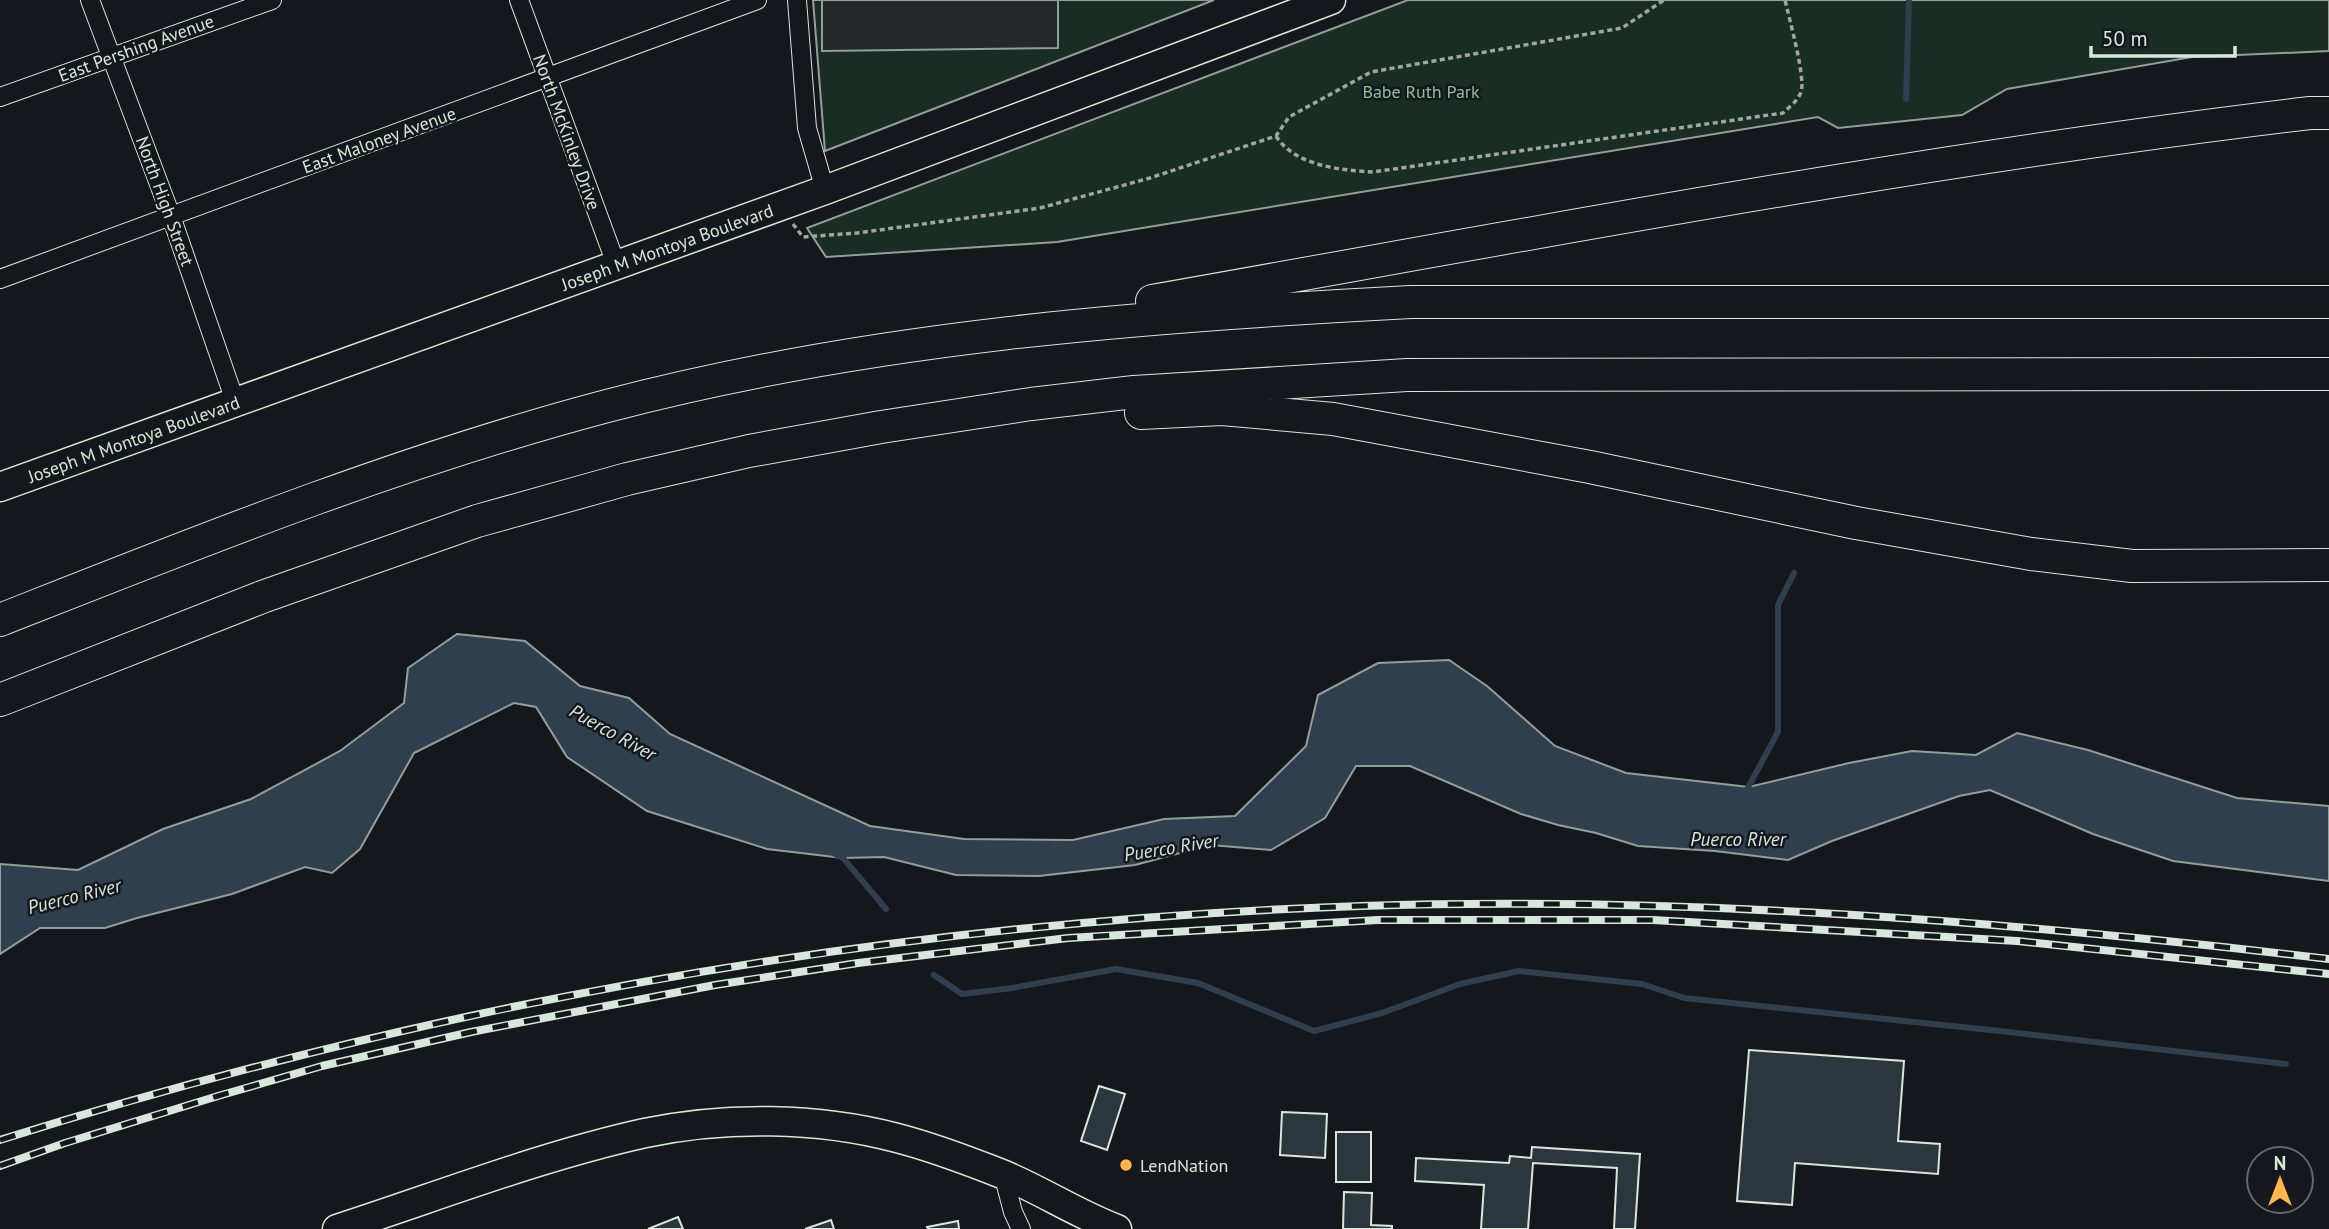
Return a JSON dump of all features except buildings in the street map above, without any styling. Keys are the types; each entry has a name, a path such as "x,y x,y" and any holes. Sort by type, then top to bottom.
{"highway":[{"path":"0,620 324,494 484,440 610,405 724,379 1789,188 2192,127 2329,113"},
{"path":"829,359 1013,330 1285,308 1411,302 2329,302"},
{"path":"0,700 262,597 477,521 627,479 750,450 1031,404 1134,392 1407,376 2329,374"},
{"path":"881,427 1222,409 1333,419 1590,467 1856,523 2031,554 2132,566 2329,565"},
{"path":"2281,565 2329,571"}],"main road":[{"name":"Joseph M Montoya Boulevard","path":"0,487 825,190 1331,0"},
{"path":"337,1229 547,1160 646,1133 701,1125 762,1121 821,1123 897,1138 1003,1174 1107,1227"}],"street":[{"name":"North High Street","path":"90,0 171,216 236,404"},
{"name":"East Pershing Avenue","path":"0,97 272,0"},
{"name":"North McKinley Drive","path":"519,0 615,264"},
{"name":"East Maloney Avenue","path":"0,279 757,0"},
{"path":"797,0 807,128 825,190"},
{"path":"1003,1174 1013,1212 1021,1229"}],"path":[{"path":"778,206 803,237 857,233 1027,210 1150,177 1276,136 1289,117 1371,72 1622,28 1664,0"},
{"path":"1276,136 1281,145 1294,154 1338,170 1373,172 1783,113 1801,92 1801,78 1785,0"}],"green space":[{"path":"813,0 1214,0 825,151"},
{"name":"Babe Ruth Park","path":"1408,0 2329,0 2329,51 2192,57 2007,89 1962,115 1838,128 1818,117 1057,242 826,257 807,228"}],"shaded area":[{"path":"822,0 1058,0 1058,48 822,51"}],"water":[{"name":"Puerco River","path":"457,634 525,641 580,686 629,698 670,734 870,826 964,839 1073,840 1164,819 1235,816 1306,746 1318,695 1378,663 1449,660 1487,686 1555,746 1626,773 1749,787 1912,751 1976,755 2017,733 2088,750 2237,798 2329,806 2329,881 2173,861 2093,834 1990,790 1959,796 1832,841 1788,860 1715,851 1638,846 1521,814 1410,766 1356,766 1325,818 1271,850 1210,845 1135,865 1039,876 956,875 884,857 843,858 767,849 647,811 567,757 536,707 514,703 414,753 360,849 332,873 305,867 232,894 105,928 40,928 0,954 0,864 78,870 163,829 251,799 340,751 404,703 408,668"}],"waterway":[{"path":"1906,99 1909,0"},
{"path":"1745,793 1778,732 1778,605 1794,573"},
{"path":"835,854 843,858 886,909"},
{"path":"934,975 962,994 1116,969 1198,983 1314,1031 1382,1013 1460,984 1519,971 1642,984 1684,998 2286,1064"}],"railway":[{"path":"0,1140 166,1091 334,1047 503,1009 673,977 844,950 1015,929 1188,915 1361,906 1482,904 1725,908 2088,933 2329,959"},
{"path":"0,1166 65,1143 322,1066 471,1032 715,985 858,963 1068,938 1378,920 1653,920 2017,941 2329,974"}],"place":[{"name":"LendNation","path":"1126,1165"}]}
